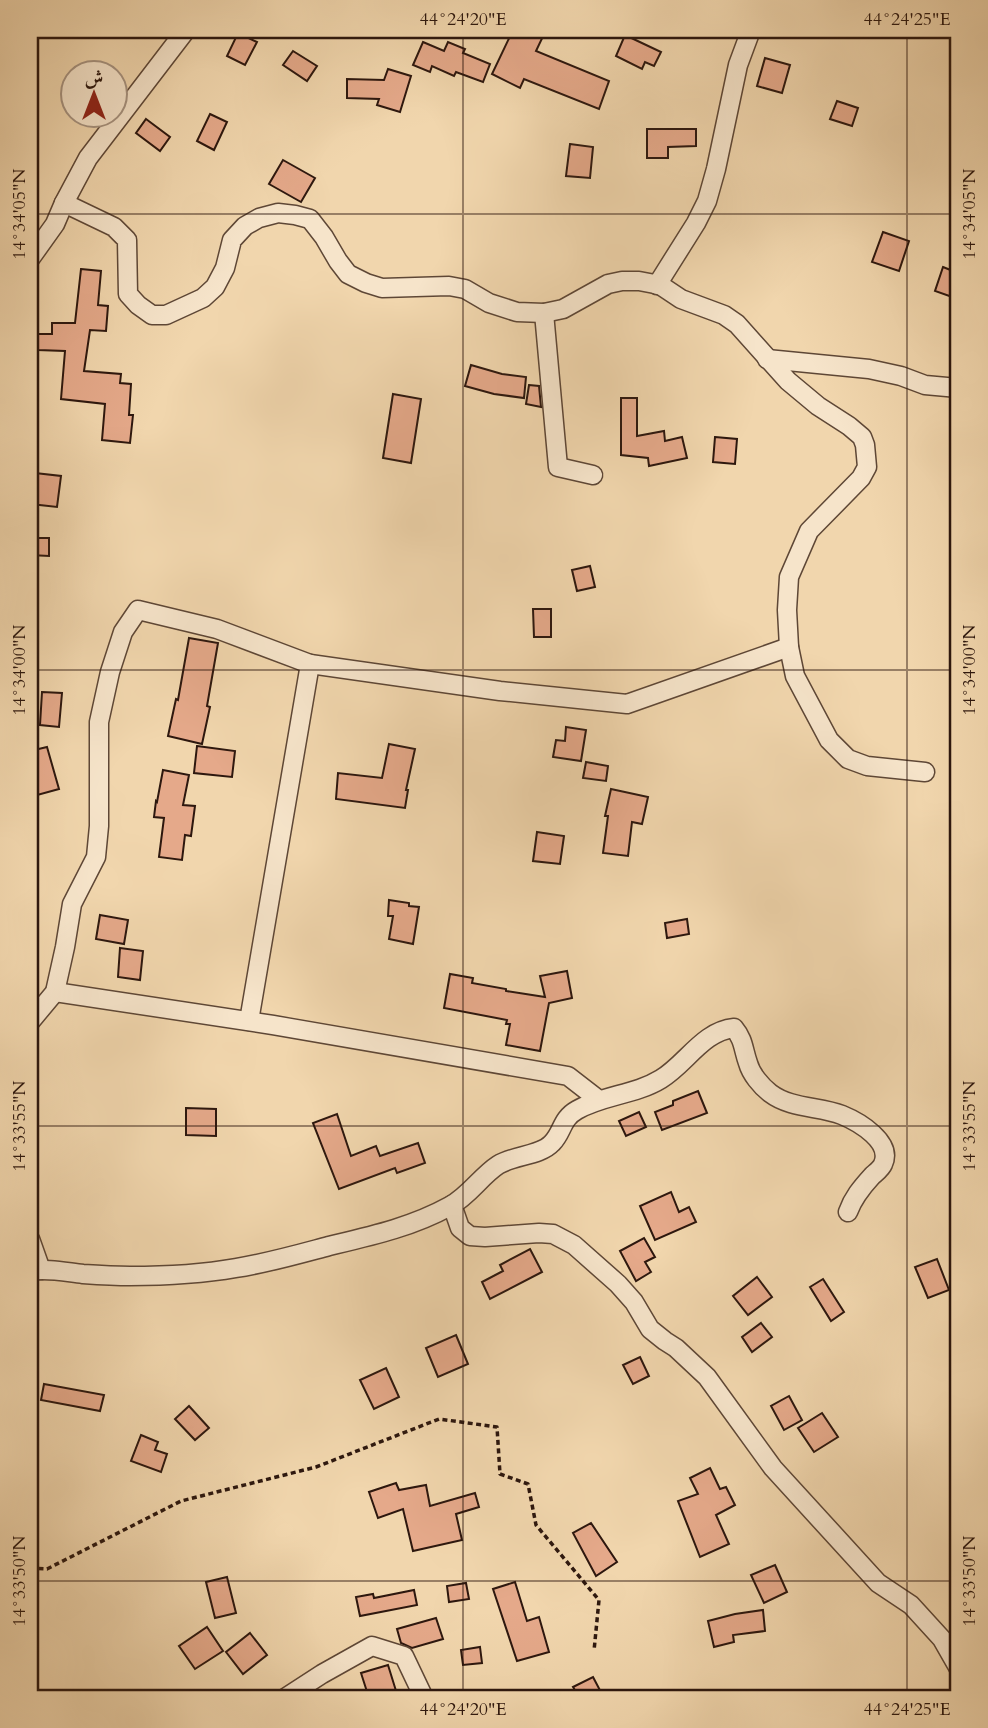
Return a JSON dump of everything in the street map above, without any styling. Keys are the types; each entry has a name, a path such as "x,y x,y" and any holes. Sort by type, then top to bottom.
{"street":[{"path":"30,259 55,224 88,158 186,30"},
{"path":"657,285 707,201 738,65 751,30"},
{"path":"64,204 114,227 127,240 128,294 138,306 152,315 166,315 203,298 215,287 225,268 232,240 245,226 278,213 310,219 348,274 382,288 428,286 465,289 489,303 517,312 544,313 563,309 608,285 622,281 639,281 657,285 681,299 724,315 737,324 788,381 862,437 867,454 867,467 861,478 809,531 789,577 789,647 796,676 829,740 848,759 867,766 925,772"},
{"path":"544,313 558,467 593,475"},
{"path":"767,359 869,369 925,385 958,388"},
{"path":"30,1022 55,992 72,904 96,858 99,826 99,722 110,671 123,632 138,610 217,629 310,664 500,691 627,704 789,647"},
{"path":"249,1021 310,664"},
{"path":"55,992 249,1021 568,1076 599,1100"},
{"path":"30,1240 36,1271 130,1276 234,1268 387,1232 452,1205 496,1166 543,1150 552,1143 566,1118 577,1110 599,1100 636,1091 661,1079 684,1062 704,1040 734,1028 741,1036 748,1065 769,1092 791,1104 844,1116 867,1129 878,1139 884,1156 882,1166 853,1198 848,1212"},
{"path":"452,1205 460,1228 470,1236 553,1234 574,1245 618,1284 634,1302 650,1329 676,1348 707,1377 773,1468 878,1583 911,1605 942,1639 958,1667"},
{"path":"285,1698 372,1646 404,1656 424,1698"}],"path":[{"path":"30,1568 47,1569 181,1501 316,1467 439,1419 497,1427 500,1474 528,1484 536,1525 599,1600 594,1651"}],"building":[{"path":"513,30 546,30 536,51 609,81 599,109 524,79 520,88 492,74"},
{"path":"238,33 257,42 245,65 227,56"},
{"path":"625,35 661,52 654,66 645,62 642,69 616,56"},
{"path":"423,42 444,51 448,42 465,49 463,53 490,64 483,82 456,72 454,76 432,66 430,72 413,65"},
{"path":"293,51 317,66 307,81 283,65"},
{"path":"765,58 790,65 782,93 757,86"},
{"path":"388,69 411,76 400,112 377,105 379,99 347,98 347,79 384,80"},
{"path":"837,101 858,108 852,126 830,119"},
{"path":"210,114 227,122 214,150 197,141"},
{"path":"146,119 170,137 160,151 136,133"},
{"path":"647,129 696,129 696,146 668,147 668,158 647,158"},
{"path":"570,144 593,147 590,178 566,176"},
{"path":"283,160 315,178 301,202 269,184"},
{"path":"883,232 909,241 899,271 872,262"},
{"path":"943,267 958,273 958,299 935,291"},
{"path":"81,269 101,271 98,305 108,306 106,331 90,330 84,371 121,374 120,383 131,384 129,415 133,415 130,443 102,440 105,404 61,399 65,351 38,350 38,334 52,334 52,323 75,323"},
{"path":"471,365 502,374 526,377 524,398 465,386"},
{"path":"529,385 539,386 541,407 526,404"},
{"path":"393,394 421,399 411,463 383,458"},
{"path":"621,398 637,398 637,436 664,431 665,441 682,437 687,458 649,466 648,458 621,455"},
{"path":"715,437 737,439 735,464 713,462"},
{"path":"35,473 61,476 57,507 31,504"},
{"path":"30,538 49,538 49,556 30,555"},
{"path":"590,566 595,587 577,591 572,570"},
{"path":"533,609 551,609 551,637 534,637"},
{"path":"189,638 218,643 207,706 210,707 202,744 168,736 176,699 178,700"},
{"path":"42,692 62,693 59,727 40,725"},
{"path":"566,727 586,730 581,761 553,757 556,740 565,741"},
{"path":"389,744 415,749 405,808 336,799 338,773 382,778"},
{"path":"197,746 235,751 232,777 194,773"},
{"path":"47,747 59,789 30,797 30,751"},
{"path":"586,762 608,766 606,781 583,778"},
{"path":"163,770 189,775 183,805 195,806 191,836 185,835 182,860 159,857 164,818 154,817"},
{"path":"611,789 648,797 642,824 632,822 628,856 603,853 608,816 605,816"},
{"path":"537,832 564,836 560,864 533,861"},
{"path":"389,900 419,907 413,944 389,939 393,916 388,916"},
{"path":"100,915 128,920 124,944 96,939"},
{"path":"687,919 689,934 667,938 665,923"},
{"path":"120,948 143,951 140,980 118,977"},
{"path":"567,971 572,998 549,1003 540,1051 506,1045 510,1024 506,1024 507,1020 444,1008 450,974 473,978 472,983 545,997 540,976"},
{"path":"698,1091 707,1113 662,1130 655,1112"},
{"path":"186,1108 216,1109 216,1136 186,1135"},
{"path":"639,1112 646,1127 626,1136 619,1121"},
{"path":"337,1114 351,1156 376,1146 380,1156 418,1143 425,1163 397,1173 395,1168 339,1189 313,1123"},
{"path":"671,1192 679,1212 689,1207 696,1222 655,1240 640,1206"},
{"path":"644,1238 655,1257 645,1262 651,1272 636,1281 620,1251"},
{"path":"530,1249 542,1272 490,1299 482,1282 503,1271 500,1265"},
{"path":"937,1259 949,1290 928,1298 915,1267"},
{"path":"757,1277 772,1297 748,1315 733,1296"},
{"path":"823,1279 844,1312 831,1321 810,1287"},
{"path":"761,1323 772,1337 752,1352 742,1337"},
{"path":"456,1335 468,1364 438,1377 426,1348"},
{"path":"640,1357 649,1376 633,1384 623,1365"},
{"path":"386,1368 399,1397 374,1409 360,1380"},
{"path":"44,1384 104,1395 100,1411 41,1400"},
{"path":"789,1396 802,1420 784,1430 771,1406"},
{"path":"189,1406 209,1428 195,1440 175,1419"},
{"path":"822,1413 838,1437 814,1452 798,1428"},
{"path":"141,1435 158,1442 155,1450 167,1454 161,1472 131,1461"},
{"path":"710,1468 720,1489 726,1487 735,1505 716,1515 729,1544 700,1557 678,1501 698,1494 690,1478"},
{"path":"396,1483 399,1490 426,1485 430,1506 475,1493 479,1507 456,1514 462,1540 413,1551 403,1509 378,1518 369,1492"},
{"path":"591,1523 617,1562 596,1576 573,1533"},
{"path":"775,1565 787,1592 764,1603 751,1575"},
{"path":"227,1577 236,1613 215,1618 206,1582"},
{"path":"515,1582 527,1621 539,1617 549,1652 517,1661 493,1589"},
{"path":"466,1583 469,1599 449,1602 447,1586"},
{"path":"414,1590 417,1605 360,1616 356,1597 373,1594 374,1598"},
{"path":"763,1610 765,1631 733,1635 734,1642 714,1647 708,1621"},
{"path":"436,1618 443,1639 412,1648 401,1643 397,1629"},
{"path":"207,1627 223,1651 195,1669 179,1646"},
{"path":"250,1633 267,1655 243,1674 226,1652"},
{"path":"480,1647 482,1663 463,1665 461,1650"},
{"path":"388,1665 397,1694 385,1698 369,1698 361,1673"},
{"path":"593,1677 604,1698 580,1698 573,1687"}]}
